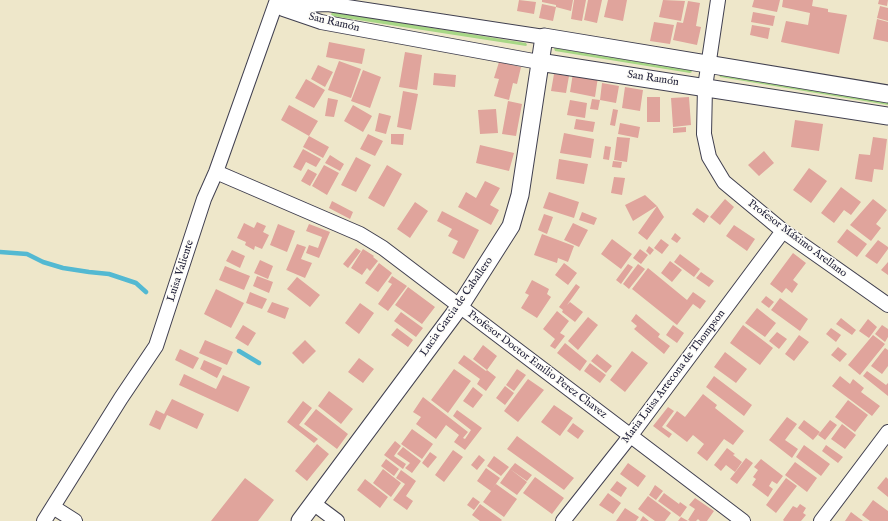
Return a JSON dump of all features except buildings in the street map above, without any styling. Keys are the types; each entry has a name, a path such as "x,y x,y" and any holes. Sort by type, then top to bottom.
{"street":[{"name":"Profesor Máximo Arellano","path":"718,0 705,87 704,134 709,157 724,182 783,231 888,305"},
{"name":"San Ramón","path":"276,3 328,4 708,63 888,94"},
{"name":"San Ramón","path":"276,3 321,22 539,62 888,116"},
{"name":"Luisa Valiente","path":"44,521 121,398 156,346 204,199 216,172 276,3"},
{"name":"Lucia Garcia de Caballero","path":"300,521 460,306 511,226 520,195 544,37"},
{"name":"Profesor Doctor Emilio Perez Chavez","path":"216,172 360,234 383,248 743,521"},
{"name":"Maria Luisa Artecona de Thompson","path":"563,521 631,435 783,231"},
{"path":"821,521 888,432"},
{"path":"313,503 336,521"},
{"path":"53,507 75,521"}],"green space":[{"path":"333,12 526,43 527,45 332,16 331,14"},
{"path":"554,48 691,70 692,72 690,73 555,51"},
{"path":"719,74 888,101 888,105 720,77"}],"waterway":[{"path":"0,252 27,254 43,262 63,268 109,274 136,283 146,292"},
{"path":"239,351 259,363"}]}
